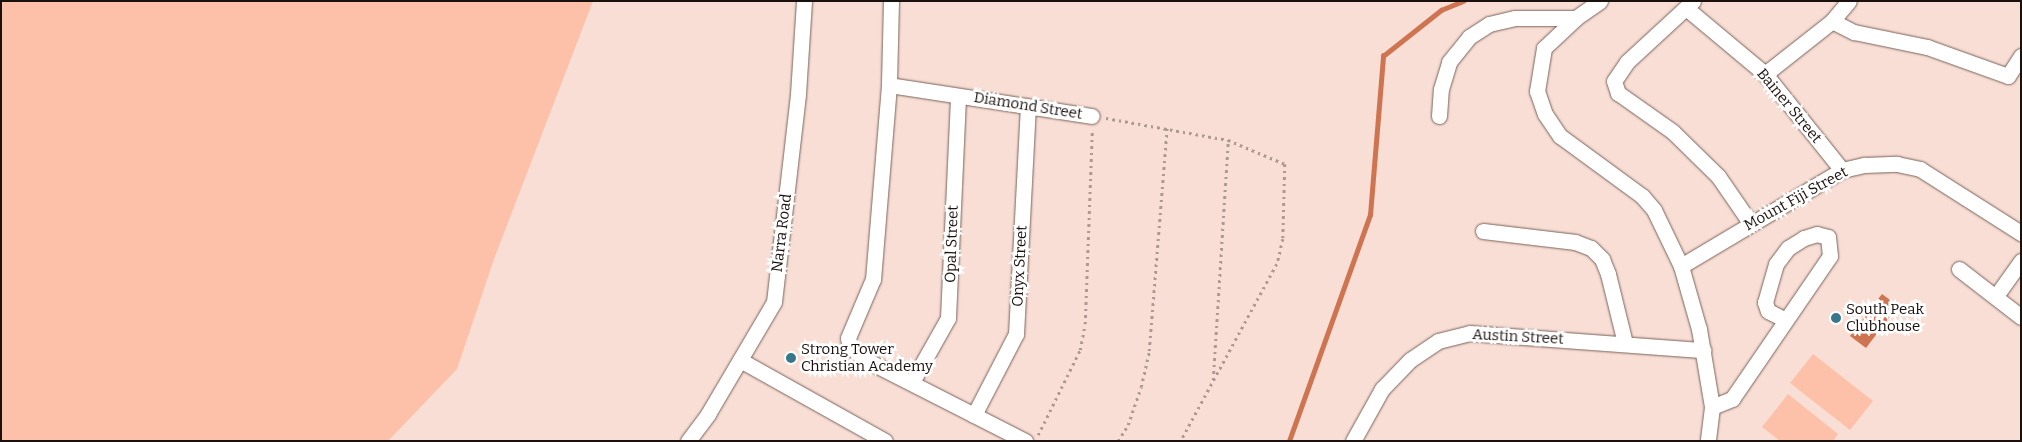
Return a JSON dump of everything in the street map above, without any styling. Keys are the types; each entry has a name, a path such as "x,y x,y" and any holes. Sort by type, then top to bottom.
{"street":[{"name":"Narra Road","path":"688,441 740,360 774,302 798,94 804,1"},
{"path":"891,1 890,86 873,279 848,338 857,354 1025,441"},
{"path":"1600,1 1576,18 1544,48 1537,91 1545,114 1560,136 1642,196 1654,210 1681,266 1703,350 1712,407 1708,441"},
{"path":"1765,74 1832,21 1849,1"},
{"path":"1690,5 1627,62 1614,81 1618,93 1674,132 1718,176 1752,224"},
{"name":"Bainer Street","path":"1690,5 1765,74 1842,170"},
{"path":"1439,116 1441,89 1449,62 1469,37 1489,24 1515,18 1576,18"},
{"path":"1832,21 1854,32 1927,47 2008,76 2021,56"},
{"name":"Diamond Street","path":"890,86 1092,116"},
{"name":"Opal Street","path":"912,382 948,318 958,96"},
{"name":"Onyx Street","path":"974,415 1016,334 1028,106"},
{"name":"Mount Fiji Street","path":"1681,266 1842,170 1897,164 1920,169 2021,233"},
{"path":"1483,230 1576,242 1591,248 1602,259 1608,274 1625,343"},
{"path":"1712,407 1732,398 1784,320 1830,256 1828,237 1818,234 1804,238 1788,248 1776,264 1765,302 1768,311 1784,320"},
{"path":"1996,296 2021,261"},
{"path":"1959,269 2021,317"},
{"name":"Austin Street","path":"1353,441 1382,390 1410,360 1438,341 1470,333 1703,350"},
{"path":"740,360 885,441"}],"path":[{"name":"Diamond Street","path":"1092,116 1167,127 1228,140 1285,164 1285,212 1277,264 1213,383"},
{"path":"1035,441 1080,350 1085,324 1092,116"},
{"path":"1118,441 1128,425 1141,388 1149,351 1167,127"},
{"path":"1181,441 1213,383 1228,140"}],"shaded area":[{"path":"1,1 593,1 494,259 457,369 388,441 1,441"},
{"path":"1882,294 1898,306 1866,348 1850,336"},
{"path":"1813,354 1873,401 1850,430 1790,383"},
{"path":"1788,394 1838,434 1833,441 1780,441 1762,427"}],"waterway":[{"path":"1289,441 1370,215 1383,56 1441,10 1463,1"}],"place":[{"name":"South Peak Clubhouse","path":"1836,318"},
{"name":"Strong Tower Christian Academy","path":"791,358"}]}
